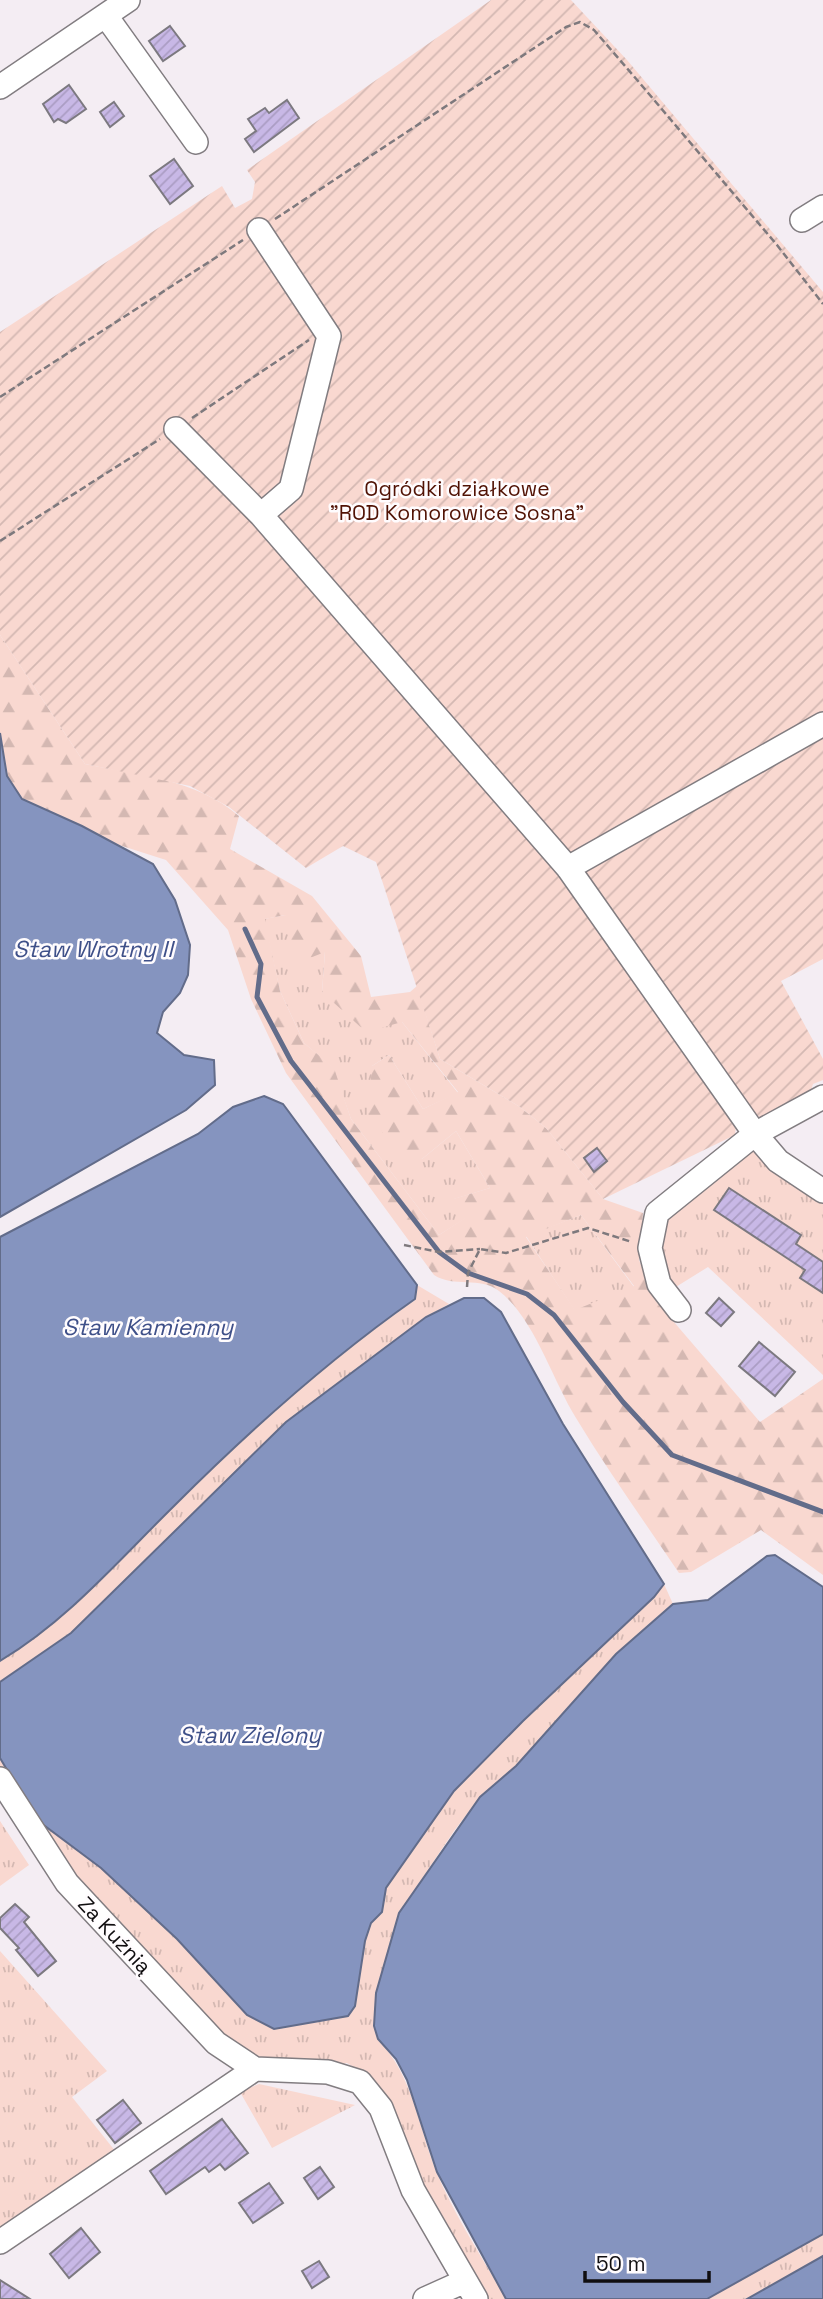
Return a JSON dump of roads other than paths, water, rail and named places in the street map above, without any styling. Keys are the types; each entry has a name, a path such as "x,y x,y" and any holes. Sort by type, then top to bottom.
{"street":[{"path":"0,87 128,0"},
{"path":"106,16 196,142"},
{"path":"802,220 823,206"},
{"path":"259,230 329,337 290,489 261,515"},
{"path":"176,429 261,515 568,868 754,1134 778,1161 823,1191"},
{"path":"568,868 823,724"},
{"path":"679,1310 659,1283 650,1248 657,1213 754,1134 823,1097"},
{"name":"Za Kuźnią","path":"0,1779 67,1883 216,2043 255,2069"},
{"path":"0,2242 255,2069 328,2072 360,2082 382,2108 413,2190 471,2290 425,2299"}],"water":[{"name":"Staw Wrotny II","path":"0,733 7,776 22,799 82,826 153,864 175,900 190,945 188,975 180,993 163,1012 157,1033 184,1055 214,1060 215,1085 186,1110 0,1217"},
{"name":"Staw Kamienny","path":"264,1096 283,1104 417,1285 415,1299 290,1397 202,1478 70,1608 25,1645 0,1661 0,1237 198,1134 233,1107"},
{"name":"Staw Zielony","path":"464,1298 484,1298 501,1312 563,1424 664,1584 654,1597 523,1721 454,1791 386,1888 382,1912 371,1923 365,1941 355,2006 348,2016 274,2029 247,2015 177,1939 101,1868 37,1820 0,1758 0,1682 71,1633 286,1422 426,1317"},
{"path":"775,1555 823,1587 823,2234 707,2299 506,2299 437,2172 407,2080 396,2059 378,2039 374,2026 376,1993 399,1913 480,1797 516,1766 616,1654 673,1604 708,1600 767,1556"},
{"path":"823,2256 823,2299 747,2299"}],"waterway":[{"path":"245,929 261,964 257,997 291,1061 439,1252 468,1273 527,1294 554,1315 623,1402 672,1455 823,1512"}],"park label":[{"name":"Ogródki działkowe \"ROD Komorowice Sosna\"","path":"457,500"}]}
